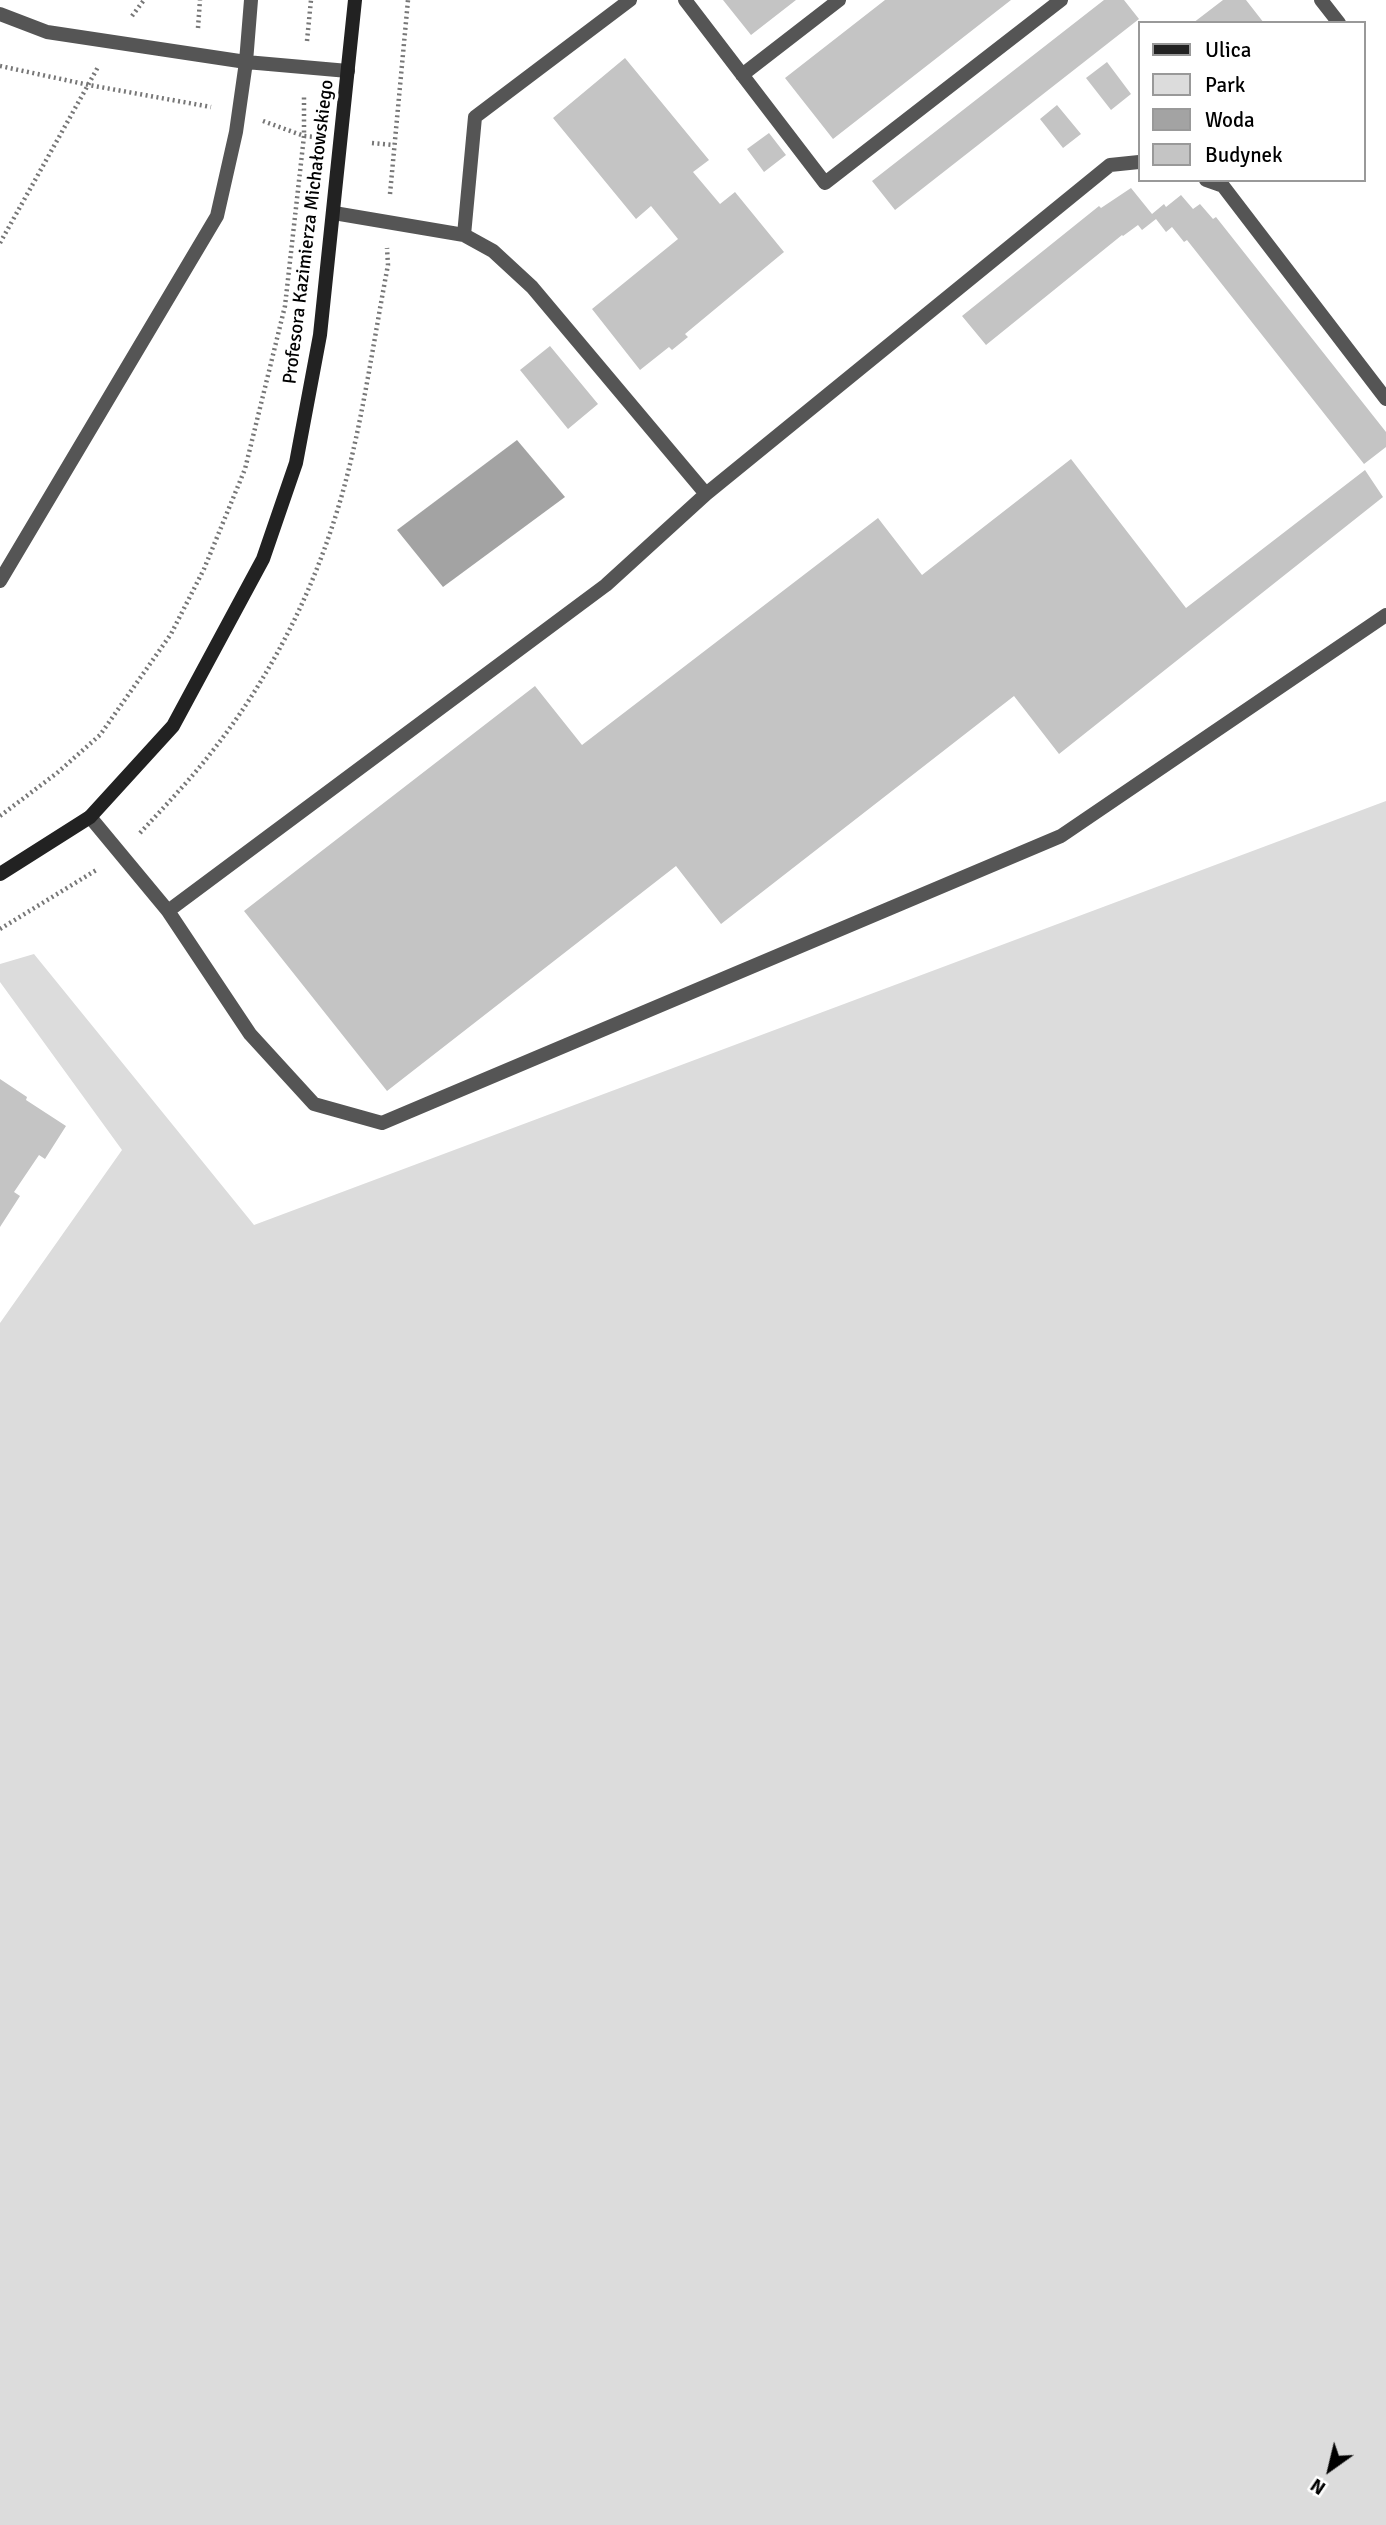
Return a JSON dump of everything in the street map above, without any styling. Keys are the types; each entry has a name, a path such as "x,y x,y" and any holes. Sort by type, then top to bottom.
{"street":[{"path":"0,581 217,216 239,112 251,0"},
{"name":"Profesora Kazimierza Michałowskiego","path":"0,874 90,817 173,726 263,559 296,463 320,335 355,0"},
{"path":"464,234 475,117 630,0"},
{"path":"685,0 825,183 1061,0"},
{"path":"742,75 839,0"},
{"path":"1321,0 1337,21"},
{"name":"Profesora Kazimierza Michałowskiego","path":"0,14 47,32 246,62 348,71"},
{"path":"167,911 606,585 706,494 1110,166 1138,162"},
{"path":"1212,182 1223,186 1386,399"},
{"path":"334,213 464,234 493,251 532,287 706,494"},
{"path":"90,817 167,911 250,1034 314,1104 382,1123 1061,836 1386,615"}],"path":[{"path":"0,243 111,42 144,0"},
{"path":"0,816 57,773 100,735 171,634 204,569 245,469 285,306 304,136 305,67 311,0"},
{"path":"138,835 214,750 244,707 288,632 316,570 344,487 388,265 386,222 408,0"},
{"path":"0,66 239,112 304,136 319,138"},
{"path":"372,143 394,145"},
{"path":"0,929 104,866"}],"green space":[{"path":"1386,801 1386,2525 0,2525 0,1323 122,1150 0,982 0,964 34,954 254,1225"}],"water":[{"path":"517,440 565,497 443,587 397,530"}],"building":[{"path":"723,0 796,0 751,35"},
{"path":"885,0 1011,0 833,139 785,78"},
{"path":"1104,0 1124,0 1139,19 895,210 872,181"},
{"path":"1223,0 1246,0 1262,21 1196,21"},
{"path":"625,58 709,160 693,172 720,204 735,192 784,252 685,334 688,337 672,350 669,347 640,370 592,309 678,239 651,206 636,219 553,118"},
{"path":"1107,62 1131,94 1111,110 1086,78"},
{"path":"1057,105 1081,134 1063,148 1040,119"},
{"path":"769,133 786,155 764,172 747,149"},
{"path":"1131,188 1152,214 1181,195 1193,209 1200,204 1213,219 1216,217 1386,432 1386,447 1364,464 1187,240 1184,242 1172,227 1166,232 1156,219 1142,230 1138,225 1122,235 986,345 962,316 1099,206 1101,208"},
{"path":"550,346 598,404 568,429 520,370"},
{"path":"1071,459 1186,608 1365,470 1383,497 1059,754 1014,696 721,924 676,866 387,1091 244,911 535,686 582,745 878,518 922,575"},
{"path":"0,1079 66,1126 45,1159 39,1155 14,1192 20,1196 0,1227"}]}
